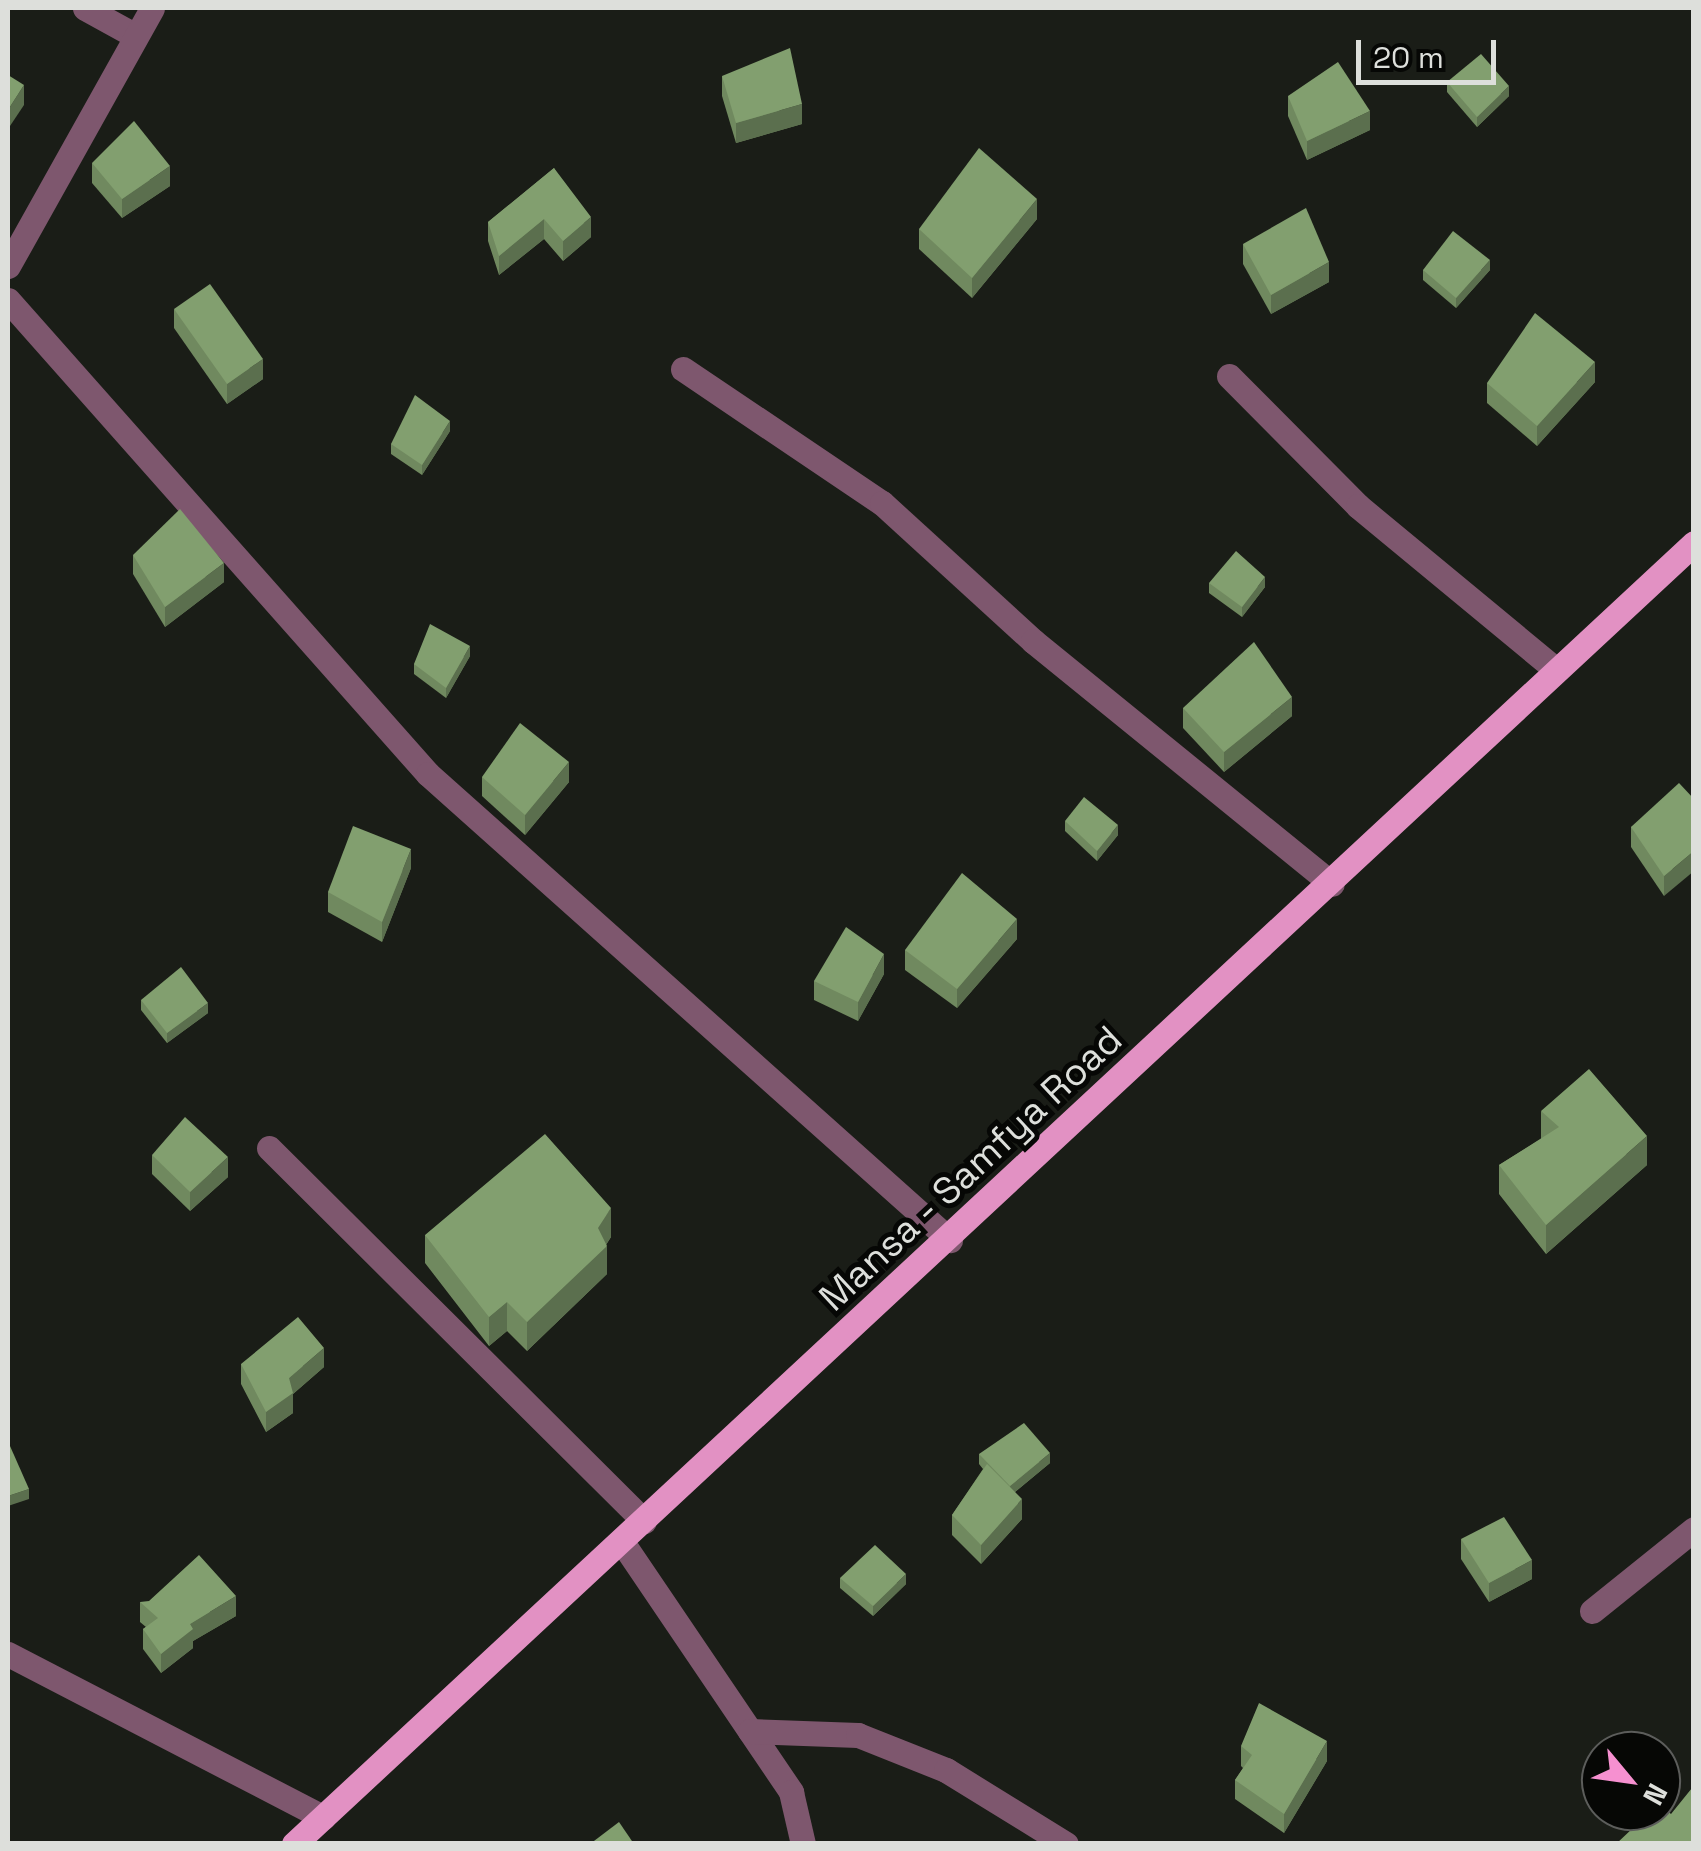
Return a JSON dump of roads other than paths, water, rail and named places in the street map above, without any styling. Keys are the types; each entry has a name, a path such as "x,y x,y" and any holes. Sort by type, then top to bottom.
{"main road":[{"name":"Mansa - Samfya Road","path":"294,1844 1332,884 1554,668 1694,544"}],"street":[{"path":"85,8 134,35"},
{"path":"8,266 152,8"},
{"path":"8,300 428,774 950,1240"},
{"path":"683,369 882,503 1032,640 1332,884"},
{"path":"1228,376 1358,506 1554,668"},
{"path":"270,1148 644,1521"},
{"path":"1592,1611 1694,1529"},
{"path":"622,1542 791,1792 803,1844"},
{"path":"8,1654 324,1816"},
{"path":"750,1731 858,1735 946,1770 1066,1844"}]}
